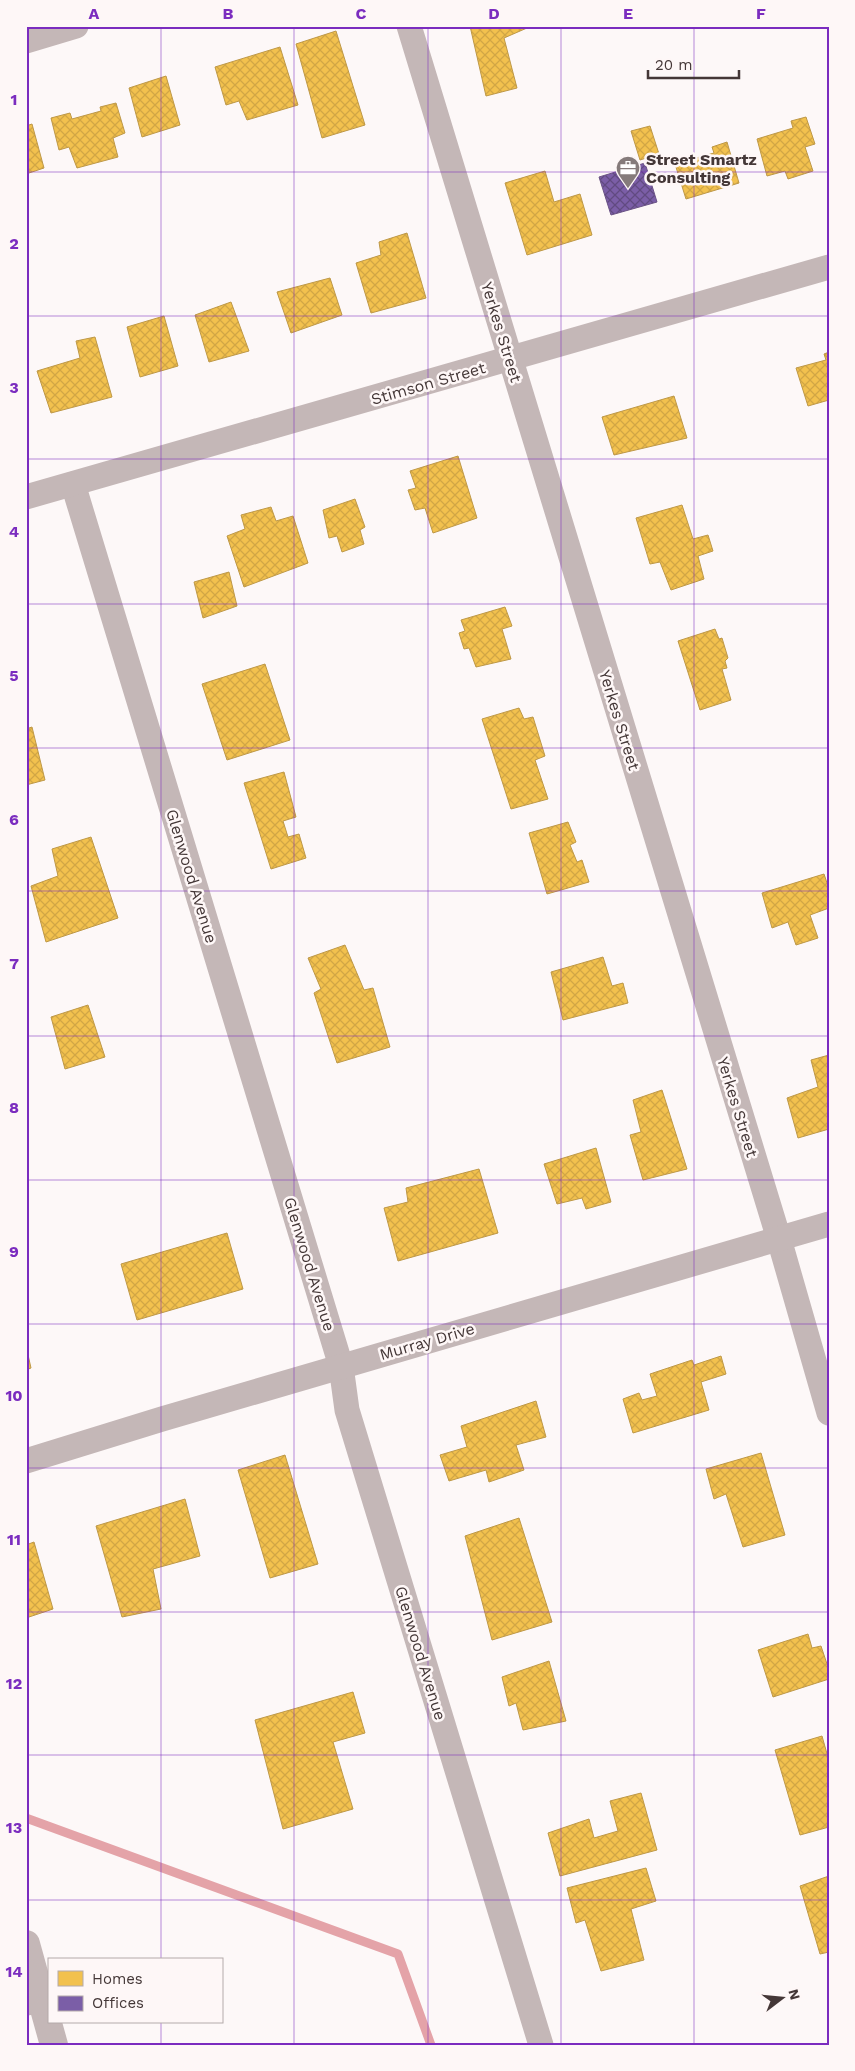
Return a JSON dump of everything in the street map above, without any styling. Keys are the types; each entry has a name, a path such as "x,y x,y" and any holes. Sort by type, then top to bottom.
{"street":[{"path":"26,41 76,26"},
{"name":"Yerkes Street","path":"409,26 779,1239 829,1413"},
{"name":"Stimson Street","path":"26,497 510,360 829,267"},
{"name":"Glenwood Avenue","path":"73,484 341,1366 347,1410 541,2045"},
{"name":"Murray Drive","path":"26,1461 341,1366 829,1224"},
{"path":"26,1944 35,2008 54,2045"}],"building: Homes":[{"path":"470,26 527,26 527,28 504,38 517,88 486,96"},
{"path":"336,31 365,125 322,138 296,44"},
{"path":"280,47 298,105 247,120 239,101 226,105 215,67"},
{"path":"166,76 180,125 142,137 129,88"},
{"path":"116,103 125,133 113,138 118,157 77,168 69,147 59,150 51,118 70,113 72,119 101,111 100,107"},
{"path":"806,117 815,144 805,147 813,171 788,179 785,171 767,176 757,139 793,128 791,121"},
{"path":"32,124 44,168 26,174 26,126"},
{"path":"650,126 659,154 640,160 631,131"},
{"path":"727,142 739,183 686,199 675,164 714,153 712,147"},
{"path":"545,171 554,202 580,194 592,235 527,255 505,183"},
{"path":"407,233 426,298 371,313 356,263 381,255 379,242"},
{"path":"330,278 342,315 291,333 277,292"},
{"path":"231,302 249,351 209,362 195,315"},
{"path":"164,316 178,366 140,377 127,327"},
{"path":"95,337 112,397 51,413 37,371 80,358 76,341"},
{"path":"829,352 829,400 808,406 796,368 826,360 824,354"},
{"path":"674,396 687,438 614,455 602,417"},
{"path":"458,456 477,518 433,533 425,508 415,510 408,490 416,488 410,471"},
{"path":"355,499 365,527 360,530 364,544 342,552 337,536 329,538 323,510"},
{"path":"682,505 693,539 708,535 713,551 698,556 704,579 671,590 660,562 650,564 636,518"},
{"path":"271,507 276,521 293,516 308,563 244,587 227,536 245,529 241,515"},
{"path":"229,572 237,606 203,618 194,582"},
{"path":"505,607 512,626 502,629 511,659 476,667 469,648 464,649 459,633 465,631 461,620"},
{"path":"715,629 719,639 722,638 728,658 725,661 727,668 722,669 731,700 700,710 678,641"},
{"path":"265,664 290,740 227,760 202,684"},
{"path":"519,708 524,719 533,717 545,756 535,760 548,799 511,809 482,719"},
{"path":"32,727 45,780 26,785 26,729"},
{"path":"284,772 296,817 283,821 288,837 299,834 306,858 271,869 244,783"},
{"path":"568,822 576,842 570,845 577,862 582,860 589,882 547,894 529,833"},
{"path":"91,837 118,918 46,942 31,886 58,876 52,849"},
{"path":"824,874 829,889 829,908 810,915 818,938 796,945 788,922 772,928 762,893"},
{"path":"345,945 364,990 373,988 390,1047 337,1063 314,993 321,989 308,958"},
{"path":"603,957 612,986 623,983 628,1003 563,1020 551,972"},
{"path":"88,1005 105,1057 65,1069 51,1017"},
{"path":"829,1055 829,1129 798,1138 787,1098 818,1087 811,1060"},
{"path":"662,1090 687,1169 643,1180 630,1135 641,1132 633,1100"},
{"path":"596,1148 611,1202 586,1209 582,1198 557,1204 544,1164"},
{"path":"479,1169 498,1233 398,1261 384,1208 408,1202 406,1188"},
{"path":"227,1233 243,1289 137,1320 121,1264"},
{"path":"26,1346 31,1368 26,1370"},
{"path":"721,1356 726,1374 701,1382 709,1410 633,1433 623,1399 639,1393 642,1400 657,1396 650,1374 692,1360 694,1365"},
{"path":"536,1401 546,1437 516,1445 524,1470 489,1482 486,1470 449,1481 440,1455 467,1447 461,1426"},
{"path":"761,1453 785,1535 743,1547 726,1494 714,1499 706,1469"},
{"path":"285,1455 318,1564 270,1578 238,1470"},
{"path":"185,1499 200,1556 153,1569 161,1609 122,1617 96,1526"},
{"path":"519,1518 552,1622 492,1640 465,1536"},
{"path":"34,1542 53,1609 26,1618 26,1545"},
{"path":"808,1634 812,1648 821,1646 829,1670 829,1679 773,1697 758,1650"},
{"path":"549,1661 566,1721 523,1730 516,1703 509,1706 502,1677"},
{"path":"353,1692 365,1733 333,1742 353,1809 283,1829 255,1720"},
{"path":"822,1736 829,1761 829,1827 800,1835 775,1750"},
{"path":"641,1793 657,1850 560,1876 548,1833 589,1819 594,1838 618,1831 610,1801"},
{"path":"646,1868 656,1901 631,1909 644,1960 601,1971 585,1920 576,1923 567,1888"},
{"path":"829,1876 829,1952 820,1954 800,1886"}],"building: Offices":[{"name":"Street Smartz Consulting","path":"645,163 657,202 611,215 599,177"}],"waterway":[{"path":"26,1818 398,1954 431,2045"}],"place":[{"name":"Street Smartz Consulting","path":"628,189"}]}
